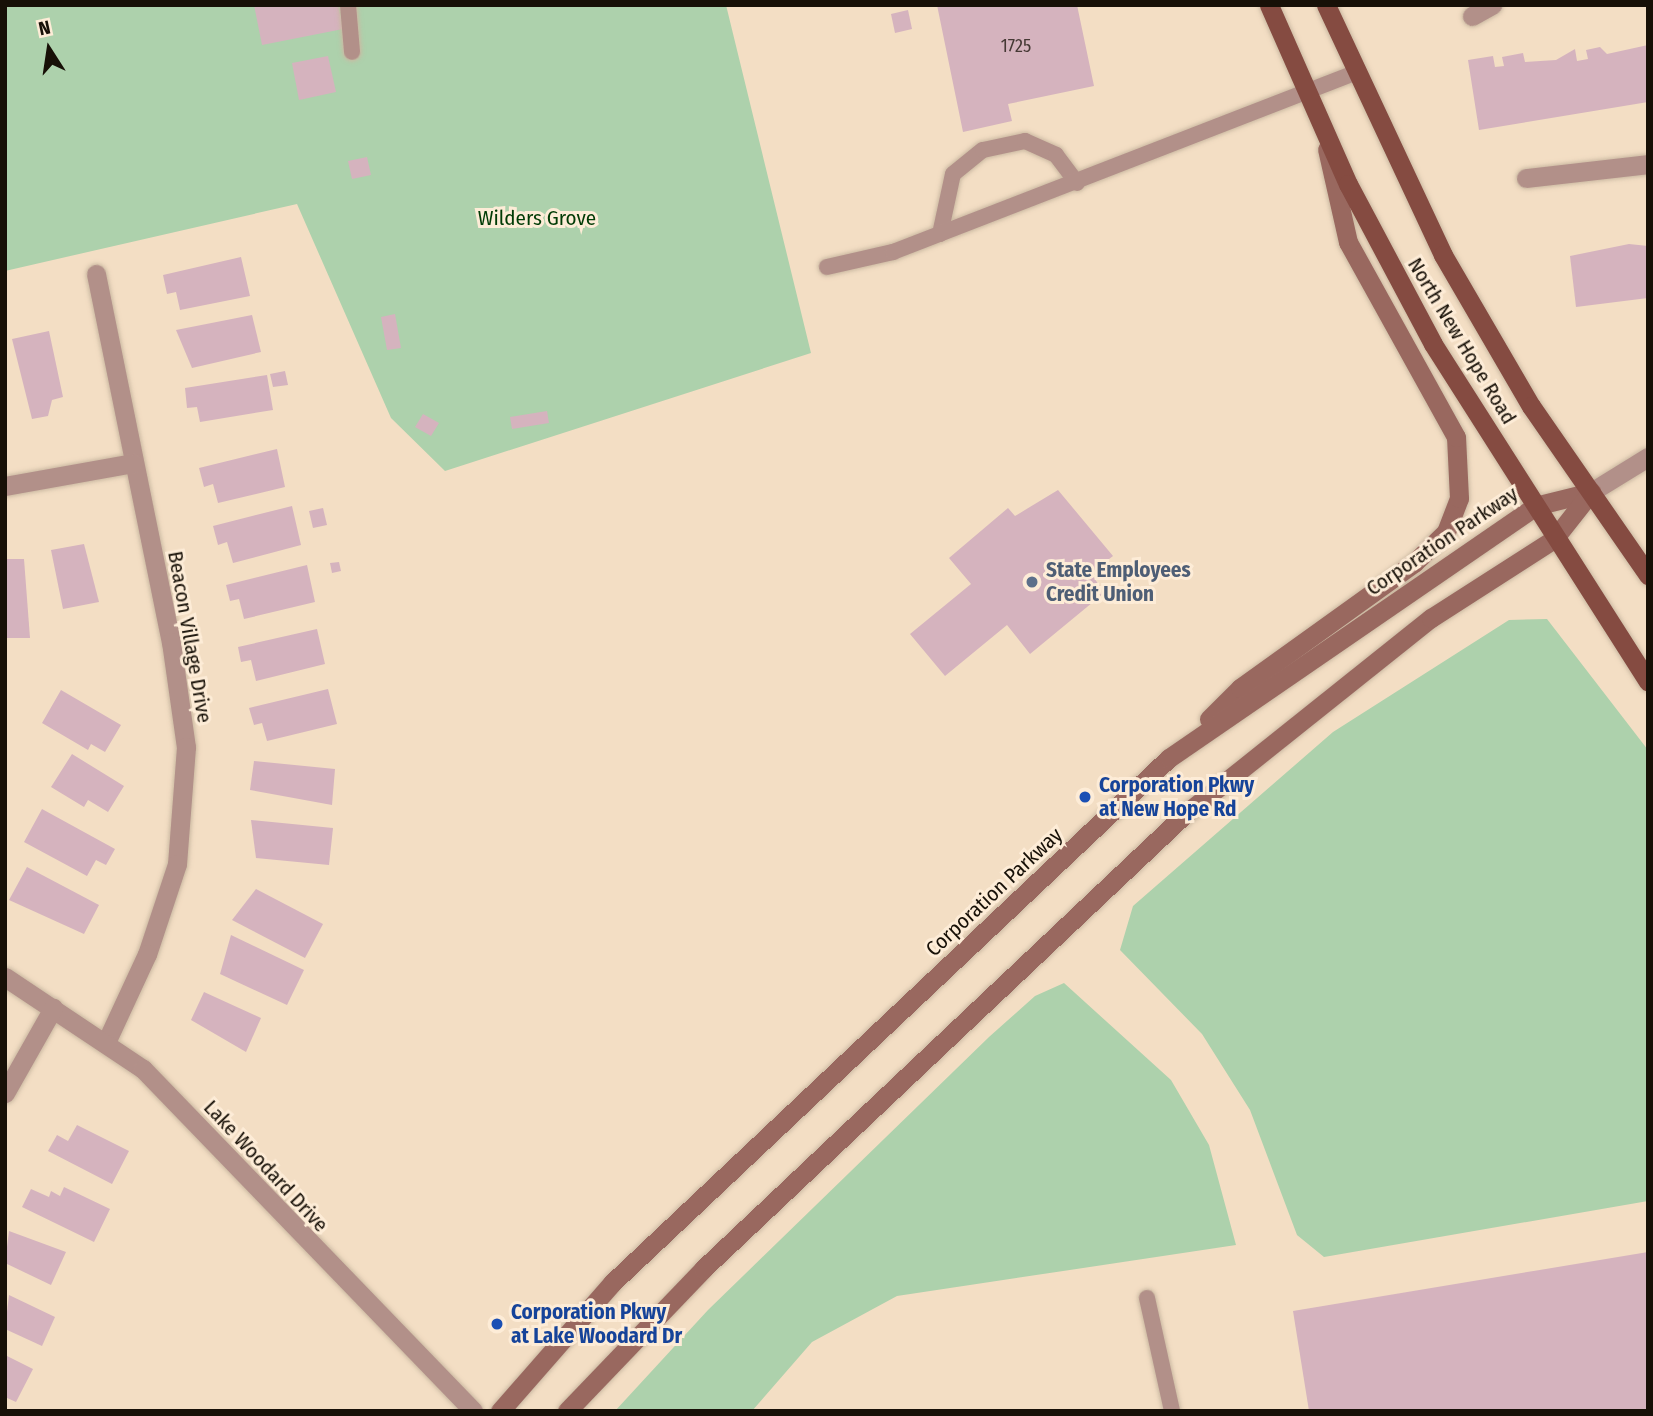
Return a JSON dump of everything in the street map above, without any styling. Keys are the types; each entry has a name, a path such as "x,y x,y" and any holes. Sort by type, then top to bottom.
{"main road":[{"name":"North New Hope Road","path":"1269,5 1322,128 1433,344 1554,539 1648,681"},
{"name":"North New Hope Road","path":"1326,5 1355,73 1443,254 1591,492 1648,575"},
{"path":"1170,758 1240,688 1430,549 1446,532 1459,498 1456,437 1348,242 1322,128"},
{"name":"Corporation Parkway","path":"500,1411 612,1283 1170,758 1535,506 1591,492"},
{"path":"566,1411 686,1285 1184,815 1431,618 1554,539 1591,492"}],"street":[{"path":"1472,16 1492,5"},
{"path":"1526,178 1648,164"},
{"name":"Beacon Village Drive","path":"96,274 181,701 185,795 165,907 107,1040"},
{"path":"1591,492 1648,457"},
{"path":"5,486 133,463"},
{"name":"Lake Woodard Drive","path":"5,977 107,1040 143,1069 473,1411"},
{"path":"5,1093 52,1008"}],"lane":[{"path":"348,5 352,52"},
{"path":"827,267 940,234 1355,73"},
{"path":"940,234 953,174 984,150 1025,141 1056,155 1077,183"},
{"path":"1147,1298 1172,1411"}],"green space":[{"name":"Wilders Grove","path":"5,5 726,5 811,353 445,471 391,418 297,204 5,271"},
{"path":"1547,619 1648,750 1648,1201 1324,1257 1297,1235 1250,1110 1202,1034 1120,950 1133,906 1333,732 1509,620"},
{"path":"1064,983 1171,1080 1209,1145 1236,1245 897,1296 812,1342 752,1411 615,1411 708,1310 989,1037 1035,996"}],"building":[{"path":"254,5 338,5 343,29 262,45"},
{"path":"937,5 1077,5 1094,86 1008,104 1012,121 963,132"},
{"path":"908,10 912,29 895,33 891,14"},
{"path":"1648,45 1648,102 1479,130 1468,60 1493,56 1495,67 1504,66 1502,57 1523,53 1525,62 1556,60 1575,49 1577,61 1588,59 1586,50 1600,47 1607,54"},
{"path":"328,56 336,92 299,100 292,63"},
{"path":"367,157 371,175 352,179 348,161"},
{"path":"1629,244 1648,246 1648,298 1576,307 1570,256"},
{"path":"241,257 250,296 180,310 176,292 167,294 163,275"},
{"path":"395,314 401,348 387,350 381,317"},
{"path":"252,315 261,352 192,368 176,330"},
{"path":"49,331 63,397 52,400 48,416 32,419 12,339"},
{"path":"285,371 288,385 273,387 270,374"},
{"path":"267,375 273,410 200,422 197,407 187,408 185,388"},
{"path":"547,411 549,423 512,429 510,417"},
{"path":"423,414 439,423 431,436 415,427"},
{"path":"277,449 285,487 218,503 213,484 204,487 199,468"},
{"name":"State Employees Credit Union","path":"1058,490 1113,556 1091,573 1104,593 1030,654 1007,625 945,676 910,634 971,584 949,558 1008,508 1015,516"},
{"path":"292,506 301,545 233,563 227,542 218,545 213,526"},
{"path":"323,508 327,525 313,528 309,511"},
{"path":"84,544 99,602 63,609 51,550"},
{"path":"5,559 24,559 30,638 5,638"},
{"path":"339,562 341,571 332,573 330,563"},
{"path":"307,565 315,602 244,619 239,599 230,601 226,585"},
{"path":"317,629 325,664 256,681 251,660 241,662 238,647"},
{"path":"328,689 337,724 267,741 262,723 254,725 249,708"},
{"path":"61,690 121,725 105,752 91,744 88,750 42,723"},
{"path":"72,754 124,786 108,812 88,800 84,807 51,787"},
{"path":"254,761 335,769 332,805 250,790"},
{"path":"42,809 115,849 106,865 96,860 87,876 24,842"},
{"path":"251,820 333,828 329,865 256,858"},
{"path":"27,867 99,905 84,934 9,900"},
{"path":"256,889 323,924 305,958 232,920"},
{"path":"231,935 304,970 287,1005 220,974"},
{"path":"204,992 261,1018 246,1052 191,1020"},
{"path":"77,1125 129,1151 112,1184 48,1151 57,1135 68,1141"},
{"path":"64,1187 110,1209 94,1242 22,1207 31,1189 49,1197 51,1191 60,1196"},
{"path":"9,1231 66,1252 51,1285 5,1263"},
{"path":"1648,1252 1648,1411 1309,1411 1293,1311"},
{"path":"9,1295 55,1317 42,1346 5,1329"},
{"path":"5,1355 33,1369 16,1402 5,1397"}],"place":[{"name":"State Employees Credit Union","path":"1032,582"},
{"name":"Corporation Pkwy at New Hope Rd","path":"1085,797"},
{"name":"Corporation Pkwy at Lake Woodard Dr","path":"497,1324"}]}
